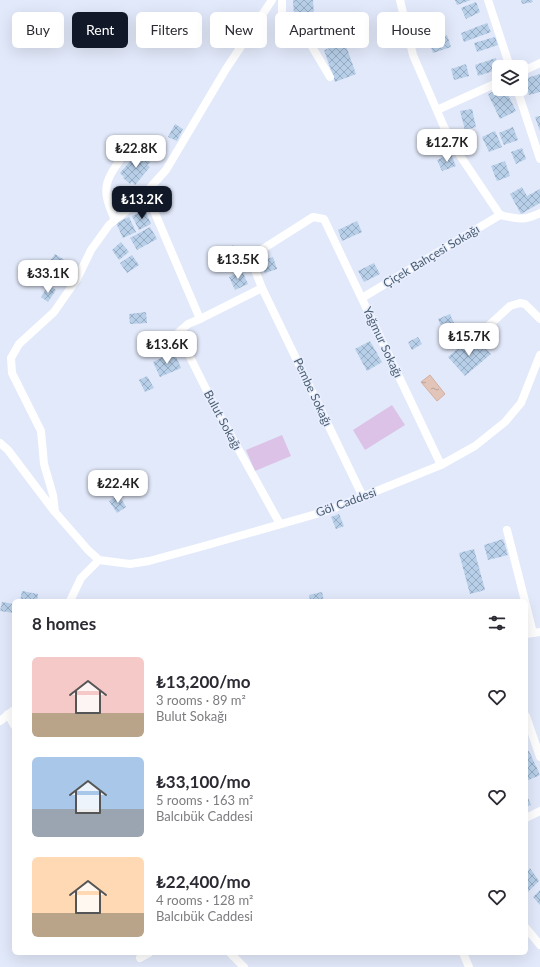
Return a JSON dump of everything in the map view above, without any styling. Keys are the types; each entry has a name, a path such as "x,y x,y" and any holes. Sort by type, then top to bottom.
{"street":[{"path":"55,512 53,495 44,464 41,431 12,373 11,358 19,344 54,312 77,279 91,250 109,225 146,192 166,170 226,69 272,0"},
{"path":"282,0 282,32 308,40 330,77"},
{"path":"400,0 413,55 437,110 461,157 500,215 517,219 527,219 540,213"},
{"path":"488,0 508,60"},
{"path":"528,69 540,63"},
{"path":"437,110 492,85"},
{"path":"519,96 540,159"},
{"path":"115,220 109,207 106,188 108,177 125,153"},
{"path":"146,192 200,319 262,288"},
{"name":"Çiçek Bahçesi Sokağı","path":"362,298 500,215"},
{"name":"Pembe Sokağı","path":"324,219 313,217 250,257 262,288 363,497"},
{"name":"Yağmur Sokağı","path":"324,219 441,465"},
{"path":"474,343 484,330 510,306 515,304 525,304 540,319"},
{"name":"Bulut Sokağı","path":"200,319 188,324 178,333 214,405 280,524"},
{"name":"Göl Caddesi","path":"100,560 130,564 149,561 327,511 441,465 476,446 505,422 521,403 540,355"},
{"path":"0,443 8,450 55,512 88,550 100,560 81,578 71,599"},
{"path":"507,530 524,599"},
{"path":"528,613 533,633"},
{"path":"0,722 11,712"},
{"path":"528,727 540,757"},
{"path":"528,817 540,811"},
{"path":"528,930 540,945"},
{"path":"140,958 145,955"},
{"path":"232,955 244,967"},
{"path":"464,955 469,967"}],"shaded area":[{"path":"392,405 405,425 365,450 353,430"},
{"path":"282,435 291,456 255,471 246,450"}],"water":[{"path":"430,375 445,394 437,401 421,382"}],"building":[{"path":"293,0 313,0 314,12 294,12"},
{"path":"455,0 471,0 457,5"},
{"path":"521,0 532,0 533,2 522,4"},
{"path":"476,2 480,12 466,19 461,8"},
{"path":"487,23 491,32 464,42 461,33"},
{"path":"447,35 451,47 433,53 431,48 445,48 445,36"},
{"path":"495,37 498,45 477,52 474,43"},
{"path":"330,48 347,48 356,74 335,82 324,50"},
{"path":"496,58 497,60 492,60 492,71 478,76 475,65"},
{"path":"466,64 469,76 454,80 451,69"},
{"path":"540,74 540,92 529,95 528,78"},
{"path":"492,92 492,96 508,96 516,111 500,119 488,94"},
{"path":"472,109 476,127 465,130 460,111"},
{"path":"540,116 540,131 535,117"},
{"path":"175,124 183,129 177,141 168,137"},
{"path":"513,127 518,140 504,145 499,133"},
{"path":"495,131 502,147 489,152 482,137"},
{"path":"522,148 526,159 516,164 511,152"},
{"path":"138,152 150,162 147,165 150,167 135,185 132,182 130,184 120,173"},
{"path":"451,154 456,166 442,171 437,160"},
{"path":"505,161 510,176 497,181 491,166"},
{"path":"522,187 527,196 540,189 540,203 521,214 510,194"},
{"path":"163,188 169,203 157,208 151,193"},
{"path":"145,210 151,224 139,230 132,216"},
{"path":"129,217 136,232 123,238 116,223"},
{"path":"357,221 362,232 342,241 338,230"},
{"path":"150,227 157,239 137,250 130,238"},
{"path":"121,242 129,252 119,260 112,250"},
{"path":"233,245 240,259 219,270 211,257"},
{"path":"55,254 74,266 65,281 45,268"},
{"path":"132,255 139,265 127,273 120,263"},
{"path":"273,257 277,269 265,273 261,261"},
{"path":"374,263 380,274 364,282 358,271"},
{"path":"242,271 248,284 235,290 229,277"},
{"path":"49,285 56,290 48,302 41,297"},
{"path":"146,312 147,323 130,324 129,314"},
{"path":"450,314 454,323 442,328 438,319"},
{"path":"418,337 422,344 412,350 408,342"},
{"path":"469,339 479,348 482,345 491,354 465,376 448,357"},
{"path":"370,341 382,362 367,371 355,349"},
{"path":"174,352 181,368 160,377 153,362"},
{"path":"147,376 154,388 145,392 139,380"},
{"path":"119,495 126,507 117,513 109,501"},
{"path":"339,514 344,526 336,529 331,517"},
{"path":"503,539 508,555 488,560 484,545"},
{"path":"474,549 485,590 470,594 459,553"},
{"path":"22,591 38,594 37,599 20,599"},
{"path":"322,592 324,599 310,599 309,595"},
{"path":"2,602 12,604 12,613 0,611"},
{"path":"528,751 540,775 528,780"},
{"path":"528,798 531,805 528,806"},
{"path":"530,868 539,881 528,892 528,871"},
{"path":"540,890 540,905 533,897"}]}
